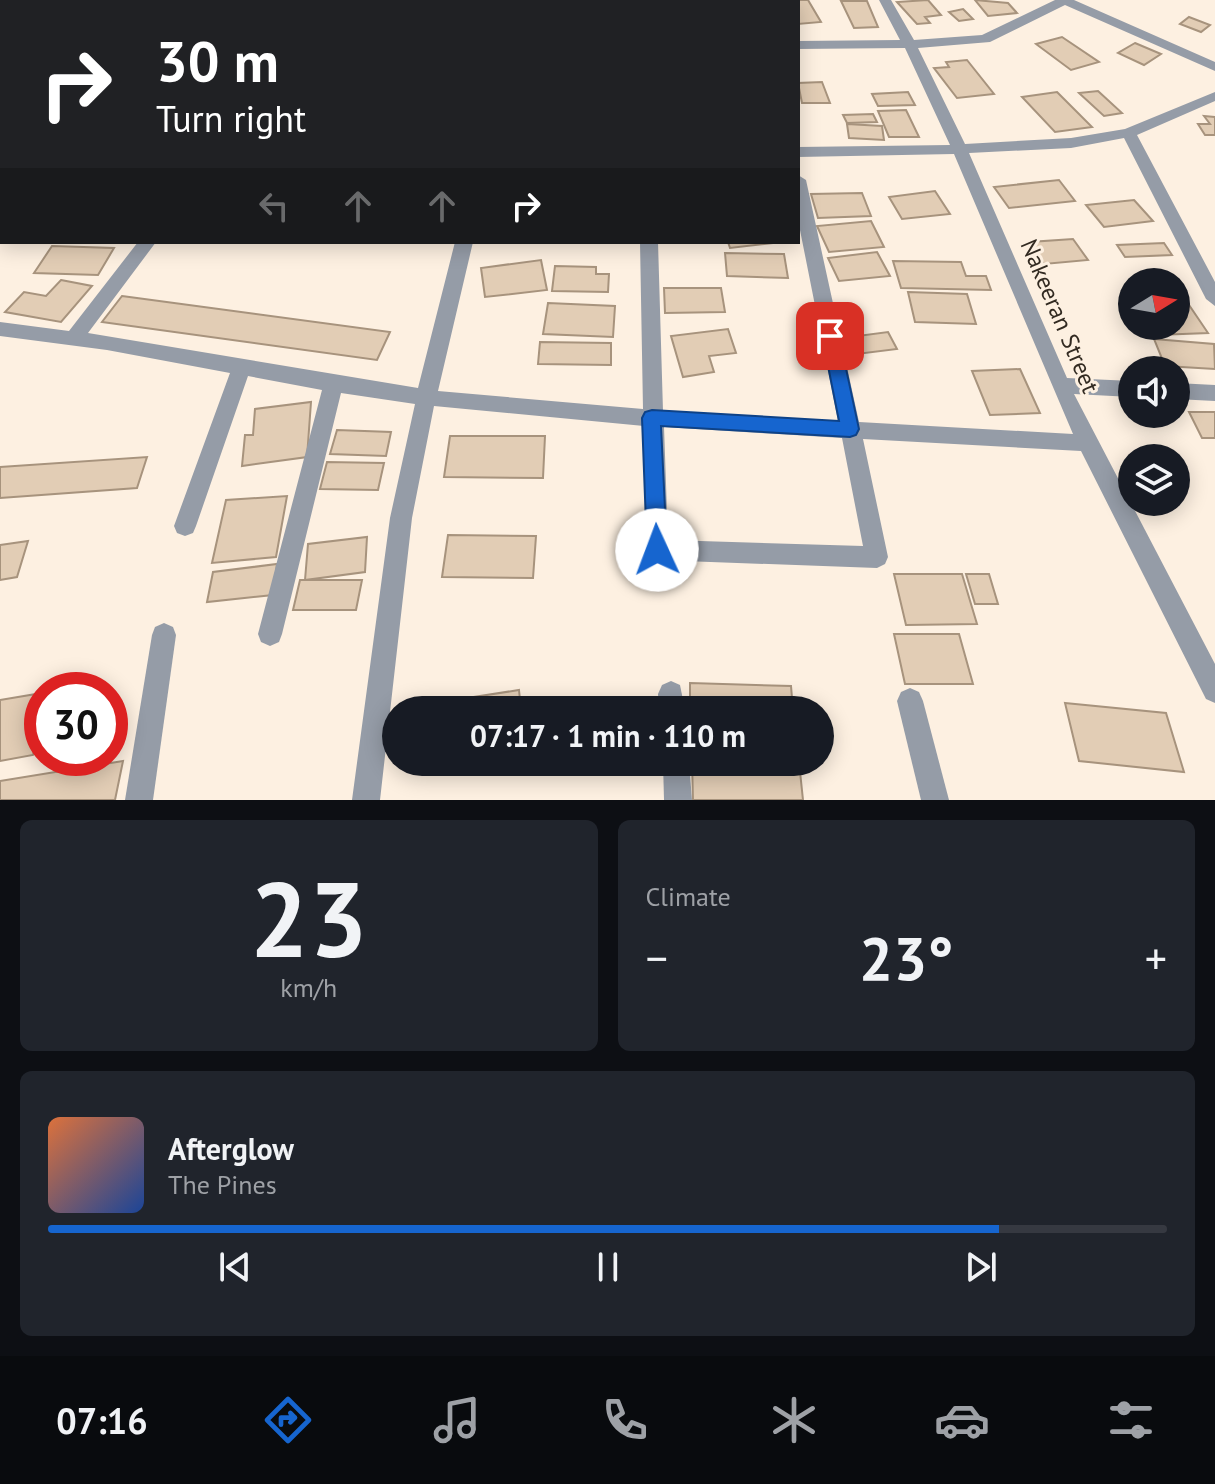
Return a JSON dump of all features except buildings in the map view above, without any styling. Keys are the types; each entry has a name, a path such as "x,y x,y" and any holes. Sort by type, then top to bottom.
{"street":[{"name":"Nakeeran Street","path":"885,0 911,44 959,149 1060,385 1215,690"},
{"path":"800,45 911,44 985,39 1064,0 1215,67"},
{"path":"800,152 1038,146 1129,133 1215,96"},
{"path":"1129,133 1215,299"},
{"path":"649,244 657,550 877,557 800,190"},
{"path":"74,338 145,244"},
{"path":"366,800 401,518 464,244"},
{"path":"0,329 74,338 333,385 426,398 652,418 1088,443"},
{"path":"185,526 241,368"},
{"path":"270,634 333,385"},
{"path":"1060,385 1118,388"},
{"path":"1190,392 1215,393"},
{"path":"139,800 164,635"},
{"path":"910,701 935,800"},
{"path":"677,776 678,800"}],"route":[{"path":"657,550 652,418 850,429 830,336"}]}
